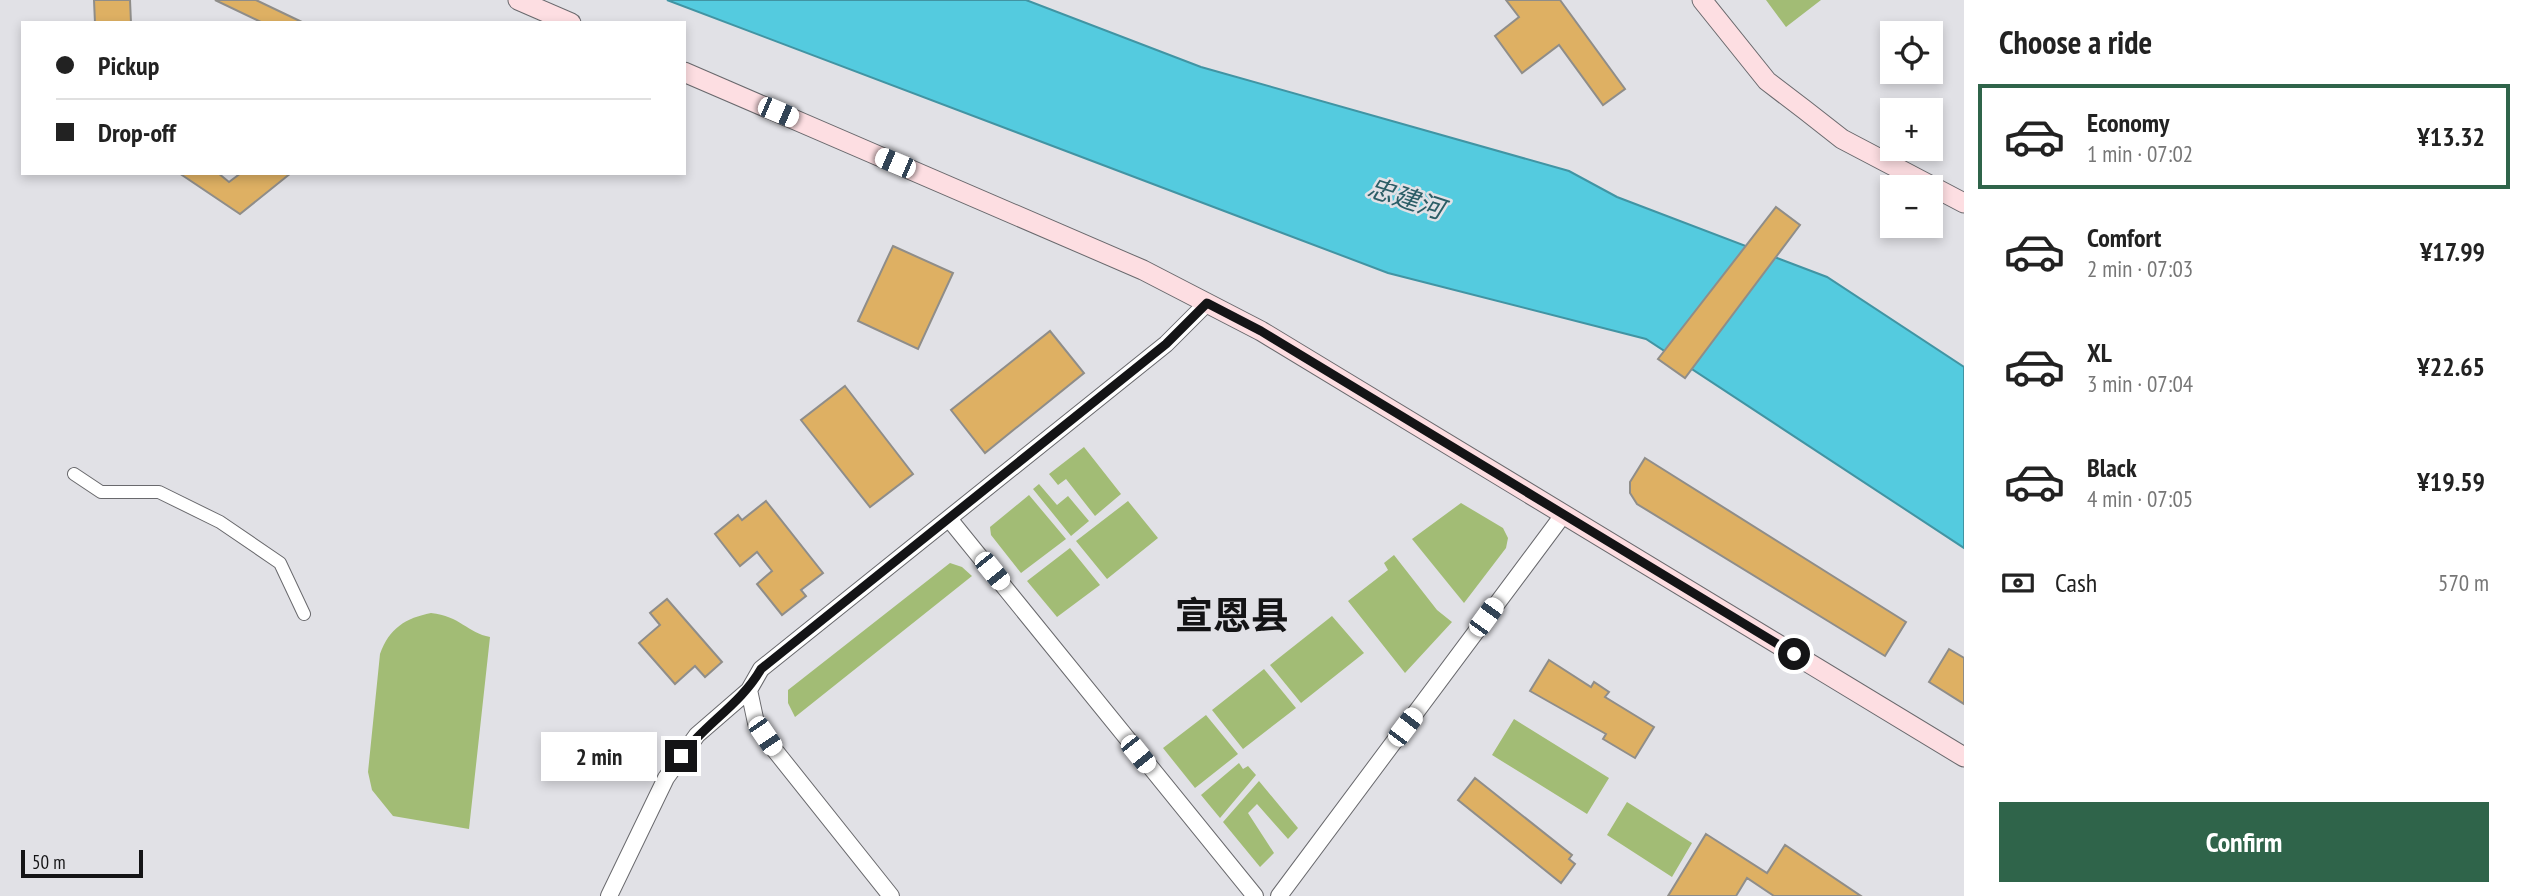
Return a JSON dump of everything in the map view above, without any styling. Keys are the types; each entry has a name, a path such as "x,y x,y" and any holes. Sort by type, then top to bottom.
{"main road":[{"path":"518,0 566,21"},
{"path":"1702,0 1767,81 1814,118 1842,139 1964,203"},
{"path":"686,73 1143,270 1261,331 1964,757"}],"street":[{"path":"609,896 666,778 697,735 749,690 761,669 1166,344 1207,303"},
{"path":"74,474 101,492 159,492 220,522 280,563 304,614"},
{"path":"1279,896 1563,515"},
{"path":"950,520 1255,896"},
{"path":"749,690 756,723 891,896"}],"green space":[{"path":"1766,0 1821,0 1786,27"},
{"path":"1084,447 1121,494 1095,516 1066,479 1058,485 1049,474"},
{"path":"1039,484 1057,505 1068,496 1089,521 1071,536 1033,489"},
{"path":"1029,495 1066,539 1021,573 991,535 990,527"},
{"path":"1128,501 1158,538 1107,579 1076,541"},
{"path":"1461,503 1503,528 1508,538 1506,548 1464,603 1412,539"},
{"path":"1070,548 1100,585 1057,617 1027,581"},
{"path":"1394,555 1437,610 1452,622 1405,673 1348,601 1388,570 1384,563"},
{"path":"950,563 962,567 972,576 795,717 788,703 788,690"},
{"path":"431,613 449,617 490,637 469,829 393,816 372,790 368,772 380,654 388,637 406,621"},
{"path":"1332,616 1364,653 1301,703 1270,665"},
{"path":"1264,669 1296,708 1243,749 1212,710"},
{"path":"1206,715 1238,754 1195,788 1163,748"},
{"path":"1514,719 1609,778 1587,814 1492,755"},
{"path":"1239,763 1243,769 1248,766 1256,775 1220,818 1201,795"},
{"path":"1259,781 1298,828 1288,839 1257,804 1248,813 1274,853 1260,867 1223,822"},
{"path":"1627,802 1692,843 1672,877 1607,835"}],"water":[{"name":"忠建河","path":"667,0 1026,0 1201,67 1569,171 1617,197 1827,277 1964,367 1964,548 1646,339 1388,273"}],"building":[{"path":"94,0 130,0 131,21 95,21"},
{"path":"215,0 256,0 300,21 259,21"},
{"path":"1506,0 1560,0 1625,89 1603,105 1559,45 1522,73 1495,36 1519,17"},
{"path":"182,175 220,175 229,182 238,175 289,175 240,214"},
{"path":"1776,207 1800,225 1685,378 1658,359"},
{"path":"893,246 953,273 918,349 858,321"},
{"path":"1050,331 1084,373 985,453 951,410"},
{"path":"845,386 913,474 870,507 801,420"},
{"path":"1645,458 1906,622 1885,656 1637,504 1630,493 1630,482"},
{"path":"766,501 823,573 801,590 806,596 782,615 757,584 772,571 757,552 740,566 715,534 738,515 742,520"},
{"path":"667,599 722,662 705,677 695,666 675,684 639,643 660,625 650,613"},
{"path":"1949,649 1964,658 1964,704 1929,682"},
{"path":"1549,660 1591,687 1594,682 1609,692 1605,697 1654,727 1635,758 1603,739 1606,734 1530,691"},
{"path":"1475,778 1572,855 1569,859 1575,864 1561,883 1458,800"},
{"path":"1706,834 1767,873 1785,845 1861,896 1774,896 1747,878 1736,896 1668,896"}],"district":[{"name":"宣恩县","path":"1232,614"}],"route":[{"path":"681,756 697,735 749,690 761,669 1166,344 1207,303 1261,331 1794,654"}]}
